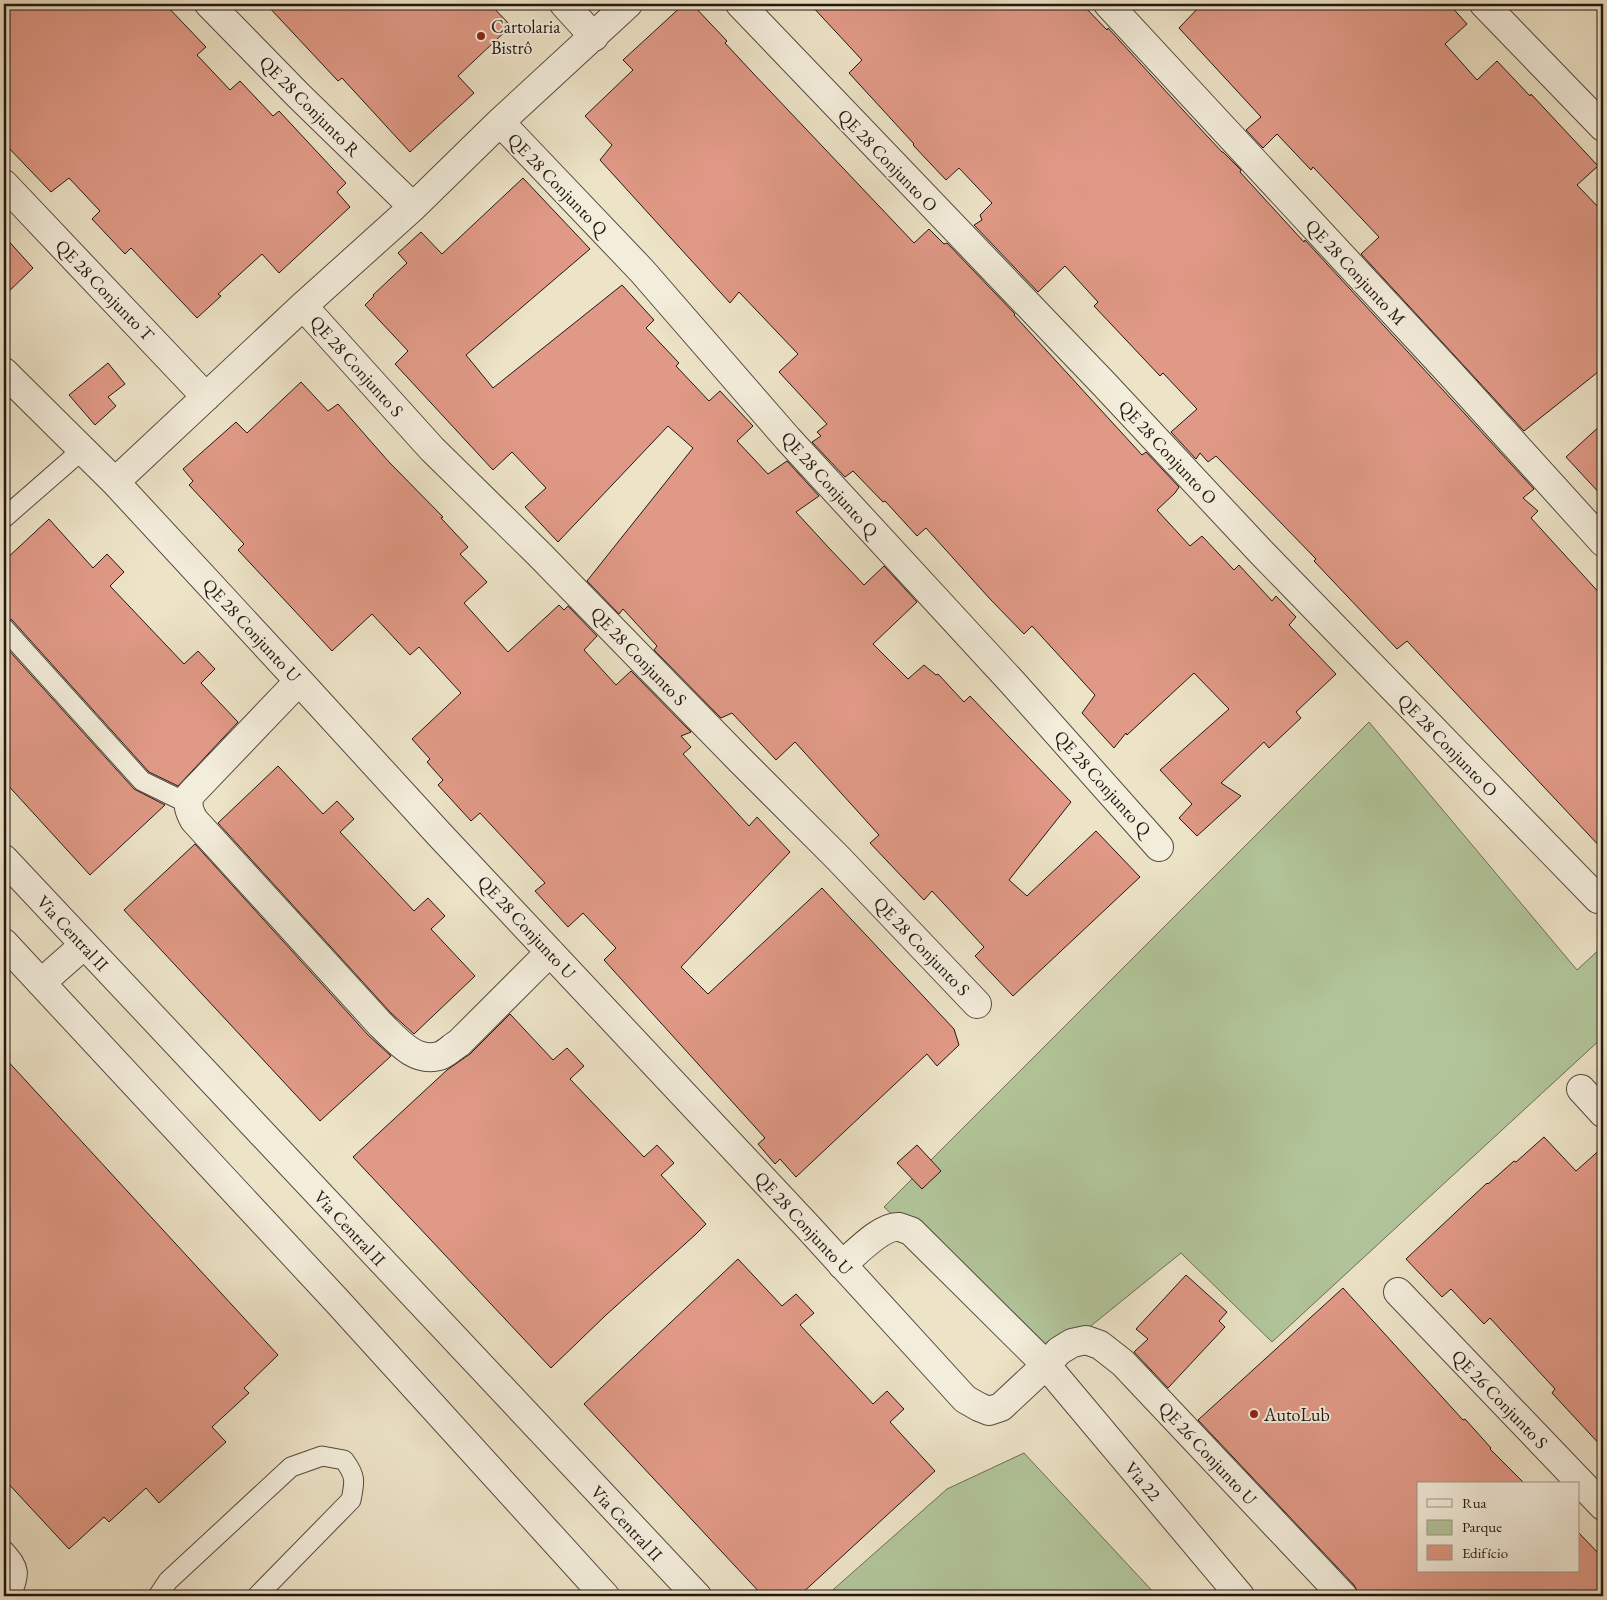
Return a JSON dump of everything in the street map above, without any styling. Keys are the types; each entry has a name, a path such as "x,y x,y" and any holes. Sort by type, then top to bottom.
{"street":[{"name":"QE 28 Conjunto R","path":"209,4 299,96 413,206"},
{"path":"564,4 594,36"},
{"path":"114,482 413,206 500,122 628,4"},
{"name":"QE 28 Conjunto O","path":"740,4 1104,384 1261,552 1598,899"},
{"name":"QE 28 Conjunto M","path":"1108,4 1603,542"},
{"path":"1484,4 1603,127"},
{"name":"QE 28 Conjunto Q","path":"500,122 642,271 788,439 1012,682 1159,847"},
{"name":"QE 28 Conjunto T","path":"4,184 206,397"},
{"name":"QE 28 Conjunto S","path":"303,306 432,449 539,554 838,858 977,1004"},
{"name":"QE 28 Conjunto U","path":"4,372 114,482 439,834 966,1399 989,1411 1001,1407 1053,1358"},
{"path":"299,681 190,796 187,803 194,820 380,1024 406,1049 426,1058 441,1055 458,1043 550,952"},
{"name":"Via Central II","path":"4,859 696,1596"},
{"path":"4,943 331,1294 605,1596"},
{"path":"41,983 84,945"},
{"path":"1581,1089 1603,1113"},
{"name":"Via 22","path":"842,1265 876,1237 888,1230 898,1227 911,1231 1053,1358 1240,1596"},
{"name":"QE 26 Conjunto S","path":"1398,1292 1603,1506"},
{"name":"QE 26 Conjunto U","path":"1053,1358 1072,1343 1086,1340 1100,1345 1123,1363 1343,1596"}],"lane":[{"path":"4,518 82,450"},
{"path":"4,628 142,781 187,803"},
{"path":"158,1596 168,1581 291,1467 322,1456 344,1460 353,1471 355,1483 351,1500 257,1596"},
{"path":"4,1550 17,1564 17,1581 11,1596"}],"green space":[{"path":"1369,722 1577,970 1603,946 1603,1037 1272,1342 1181,1253 1050,1359 884,1207"},
{"path":"1024,1453 1157,1596 826,1596 947,1489"}],"building":[{"path":"4,4 165,4 206,47 197,55 230,90 240,81 273,116 279,111 346,183 337,192 350,207 279,273 262,254 218,294 221,296 197,318 131,248 125,254 92,219 100,211 69,178 51,192 4,143"},
{"path":"266,4 490,4 511,26 458,76 474,93 410,152 342,78 338,81"},
{"path":"684,4 692,4 727,41 725,43 751,71 914,243 929,229 944,244 947,243 1015,314 1142,455 1146,452 1179,487 1157,510 1190,546 1202,536 1234,570 1239,565 1272,601 1276,596 1296,617 1289,625 1336,674 1296,712 1301,718 1269,748 1264,742 1221,783 1241,796 1197,836 1179,818 1192,804 1160,770 1229,709 1194,673 1127,735 1126,733 1114,748 1082,713 1095,695 1032,626 1024,634 926,528 917,536 885,501 883,502 853,471 845,477 812,442 821,436 817,432 827,424 779,372 798,354 739,292 730,303 600,160 612,145 585,116 633,70 623,60"},
{"path":"810,4 1082,4 1107,30 1108,28 1534,489 1523,498 1538,511 1531,518 1603,597 1603,850 1407,641 1397,649 1314,561 1316,559 1216,456 1208,462 1200,453 1196,459 1171,432 1197,409 1163,373 1160,376 1094,306 1098,302 1065,266 1038,292 974,225 982,220 980,215 992,203 959,168 946,180 913,145 849,73 862,60"},
{"path":"1202,4 1449,4 1467,24 1445,44 1477,80 1497,61 1530,96 1531,94 1598,166 1577,185 1603,212 1603,368 1524,431 1361,254 1379,237 1313,167 1311,170 1277,134 1263,148 1246,130 1261,117 1179,28"},
{"path":"523,178 590,249 466,355 493,388 622,285 654,320 646,328 679,363 676,366 709,401 720,391 753,426 737,441 768,474 787,461 819,496 796,512 829,548 864,585 884,566 917,602 873,644 908,679 924,665 936,675 938,674 964,702 970,696 1071,802 1009,880 1027,896 1096,831 1140,877 1013,996 975,956 984,947 932,891 924,900 870,843 879,835 795,742 776,760 732,713 721,718 654,650 657,646 623,609 619,614 587,581 693,448 668,426 558,542 525,507 546,488 512,452 493,470 395,364 408,351 365,305 407,263 398,253 421,232 442,254"},
{"path":"4,236 33,268 4,296"},
{"path":"108,363 125,384 108,397 116,406 95,425 69,395"},
{"path":"301,382 328,411 338,404 389,462 443,517 441,518 468,547 460,554 487,582 464,603 508,652 559,605 564,610 568,606 597,636 584,650 616,685 631,671 691,732 681,736 691,747 683,754 749,826 757,817 790,852 681,967 708,994 822,888 954,1029 959,1045 937,1066 927,1054 796,1177 780,1159 775,1164 758,1144 765,1138 604,960 616,948 583,913 568,927 535,891 545,883 480,813 471,821 438,785 443,780 427,762 430,759 412,739 461,693 419,647 410,655 372,614 332,651 238,550 244,544 189,485 193,481 183,469 236,422 247,433"},
{"path":"1603,423 1603,497 1566,457"},
{"path":"49,519 93,568 107,554 124,572 110,586 184,664 198,651 215,669 201,683 238,722 178,786 149,772 12,620 4,617 4,561"},
{"path":"4,645 134,789 165,805 90,875 4,781"},
{"path":"278,766 323,814 337,801 354,819 340,832 414,911 428,898 445,916 431,929 475,976 414,1034 391,1013 218,823"},
{"path":"195,844 368,1035 391,1056 320,1121 124,910"},
{"path":"510,1014 553,1060 567,1048 584,1066 570,1079 644,1157 657,1145 674,1163 661,1175 706,1224 551,1368 353,1157 447,1070 470,1054"},
{"path":"4,1057 278,1355 244,1388 249,1393 212,1427 226,1442 159,1503 146,1488 109,1522 104,1517 69,1549 4,1479"},
{"path":"1544,1137 1576,1171 1603,1147 1603,1448 1552,1393 1555,1389 1490,1318 1484,1324 1451,1289 1442,1297 1406,1259 1487,1183 1514,1161 1516,1162"},
{"path":"917,1145 941,1171 922,1189 897,1163"},
{"path":"738,1259 782,1306 796,1294 814,1313 800,1325 873,1404 887,1391 904,1409 890,1422 935,1471 799,1596 763,1596 584,1404"},
{"path":"1186,1275 1227,1312 1219,1321 1225,1327 1168,1388 1134,1352 1148,1339 1136,1329"},
{"path":"1343,1288 1463,1420 1465,1419 1490,1449 1523,1482 1417,1482 1417,1572 1580,1572 1580,1534 1603,1558 1603,1596 1360,1596 1354,1585 1198,1420"}],"place":[{"name":"Cartolaria Bistrô","path":"481,36"},
{"name":"AutoLub","path":"1254,1414"}]}
